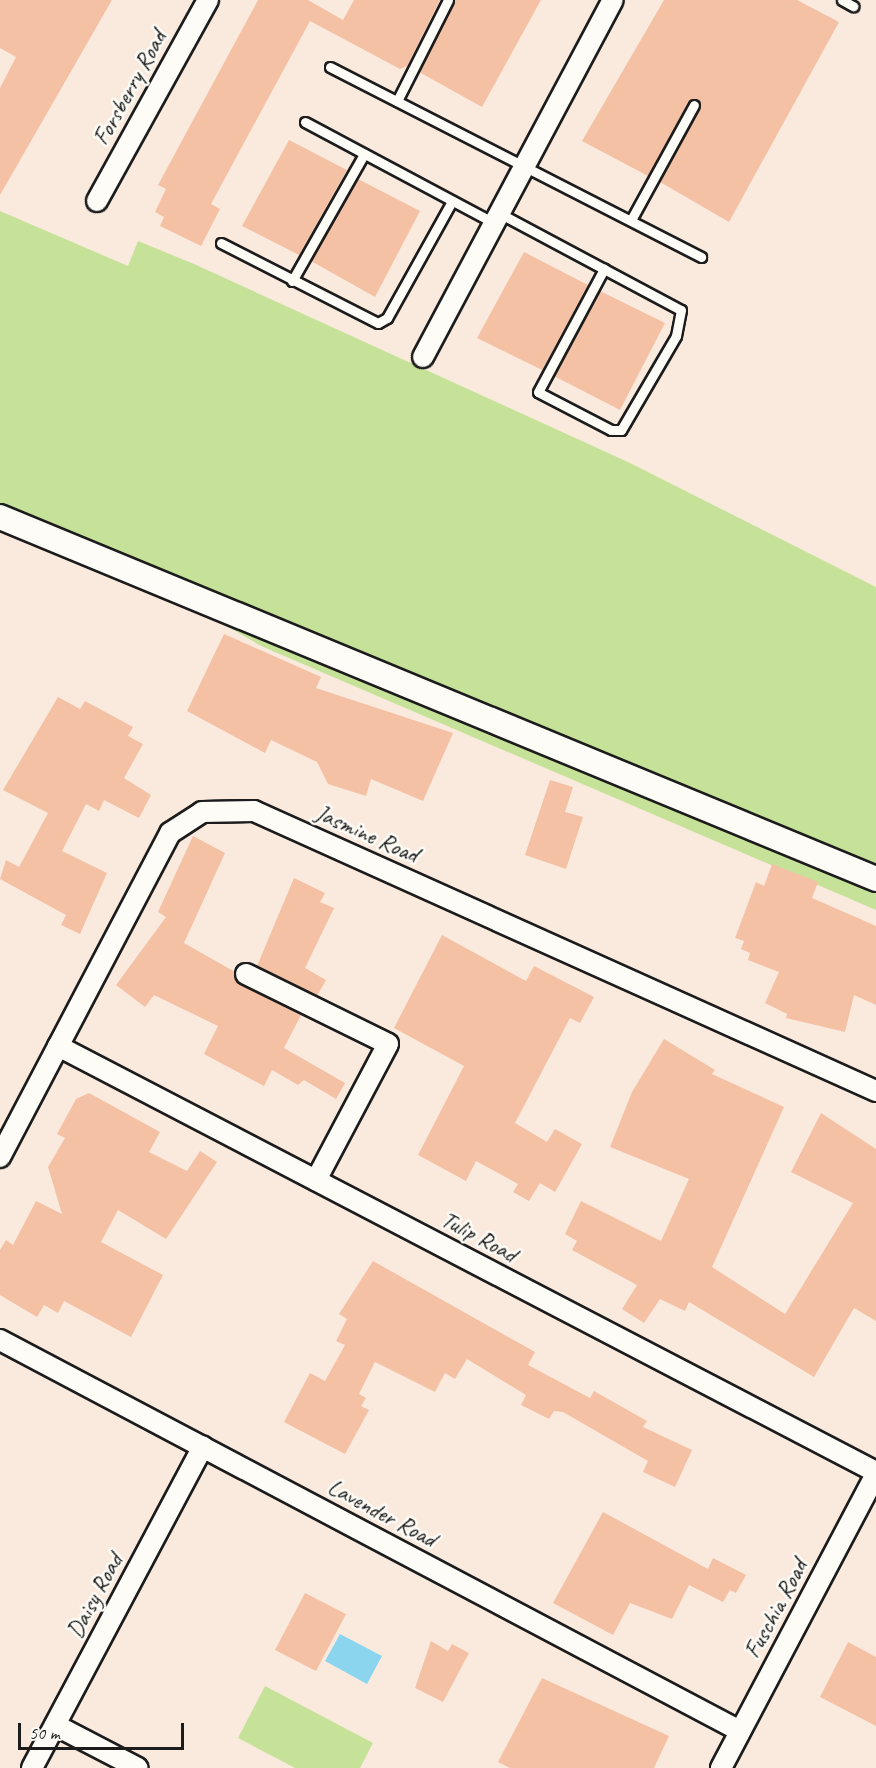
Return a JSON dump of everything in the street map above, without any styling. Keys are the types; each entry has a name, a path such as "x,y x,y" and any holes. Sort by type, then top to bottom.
{"street":[{"name":"Forsberry Road","path":"97,201 208,0"},
{"path":"423,357 613,0"},
{"path":"0,517 876,879"},
{"name":"Jasmine Road","path":"0,1158 170,833 201,812 254,811 876,1091"},
{"path":"246,974 388,1044 316,1180"},
{"name":"Tulip Road","path":"58,1046 876,1473"},
{"name":"Lavender Road","path":"0,1340 740,1731"},
{"name":"Daisy Road","path":"32,1768 203,1447"},
{"name":"Fuschia Road","path":"720,1768 876,1473"},
{"path":"55,1725 138,1768"}],"lane":[{"path":"397,101 448,0"},
{"path":"842,0 853,6"},
{"path":"330,67 701,257"},
{"path":"631,220 694,105"},
{"path":"305,122 452,201 497,218 604,269 681,310 683,320 621,430 611,430 538,392 604,269"},
{"path":"292,281 364,153"},
{"path":"221,243 378,323 387,318 452,201"}],"green space":[{"path":"0,211 128,266 138,241 194,264 630,463 876,587 876,910 261,646 107,557 0,512"},
{"path":"265,1686 373,1743 360,1768 295,1768 238,1738"}],"water":[{"path":"340,1634 382,1656 367,1684 325,1661"}],"building":[{"path":"0,0 112,0 0,195 0,88 16,57 0,48"},
{"path":"258,0 308,0 343,20 354,0 440,0 407,66 400,69 310,21 211,204 220,209 201,246 160,226 164,217 155,212 166,189 158,185"},
{"path":"455,0 541,0 482,107 419,72"},
{"path":"664,0 797,0 839,22 729,222 660,182 700,108 698,99 688,102 648,176 582,141"},
{"path":"289,140 347,170 299,255 242,226"},
{"path":"358,179 420,211 375,297 311,261"},
{"path":"524,252 588,285 542,370 477,338"},
{"path":"600,291 665,323 620,410 554,376"},
{"path":"224,634 321,677 316,688 453,733 423,801 371,779 366,796 328,784 317,762 271,740 265,753 187,711"},
{"path":"58,697 80,709 85,701 133,727 128,736 143,744 124,778 151,795 139,818 104,800 99,811 86,804 62,851 107,873 80,934 61,925 66,915 0,879 6,860 19,867 48,813 3,790"},
{"path":"550,780 573,787 565,812 583,817 566,869 525,855"},
{"path":"193,836 225,853 184,943 235,972 241,985 301,1015 284,1048 345,1083 336,1099 304,1080 298,1085 272,1070 264,1086 204,1054 218,1026 154,995 145,1007 116,985 166,917 158,912"},
{"path":"772,864 818,882 812,898 876,926 876,1005 854,995 845,1032 786,1018 787,1014 765,1003 779,972 748,960 750,953 741,949 744,941 735,938 756,882 764,886"},
{"path":"294,878 325,893 320,902 334,908 305,968 326,980 317,996 257,966"},
{"path":"442,935 526,981 534,966 594,997 580,1023 570,1018 515,1123 547,1142 555,1129 582,1144 555,1192 540,1183 529,1201 513,1192 518,1184 476,1161 466,1181 418,1155 464,1066 394,1028"},
{"path":"664,1039 715,1070 712,1074 784,1107 712,1267 785,1314 853,1203 791,1172 821,1113 876,1149 876,1321 854,1308 814,1377 689,1302 685,1311 660,1299 644,1323 622,1309 637,1285 572,1250 577,1241 565,1234 581,1201 661,1241 689,1179 610,1147 632,1092"},
{"path":"89,1093 160,1132 149,1152 187,1171 200,1151 217,1162 166,1239 118,1210 101,1242 163,1275 131,1337 64,1301 58,1313 44,1305 37,1317 0,1295 0,1250 6,1240 13,1245 36,1201 62,1214 48,1167 65,1138 57,1134 76,1099"},
{"path":"373,1261 535,1352 528,1365 590,1398 594,1391 647,1421 643,1427 692,1450 675,1487 643,1472 648,1461 563,1412 554,1411 549,1419 521,1405 526,1395 467,1359 455,1379 445,1373 435,1392 375,1362 359,1394 366,1398 361,1406 369,1410 345,1454 284,1422 310,1373 325,1381 345,1345 336,1341 347,1319 339,1314"},
{"path":"603,1512 708,1569 713,1558 746,1575 736,1593 730,1590 723,1602 689,1585 672,1619 630,1603 613,1635 553,1603"},
{"path":"305,1593 346,1614 316,1671 275,1650"},
{"path":"431,1641 448,1651 452,1644 469,1653 443,1702 415,1688"},
{"path":"848,1642 876,1657 876,1726 820,1697"},
{"path":"542,1678 669,1736 654,1768 510,1768 498,1762"}]}
